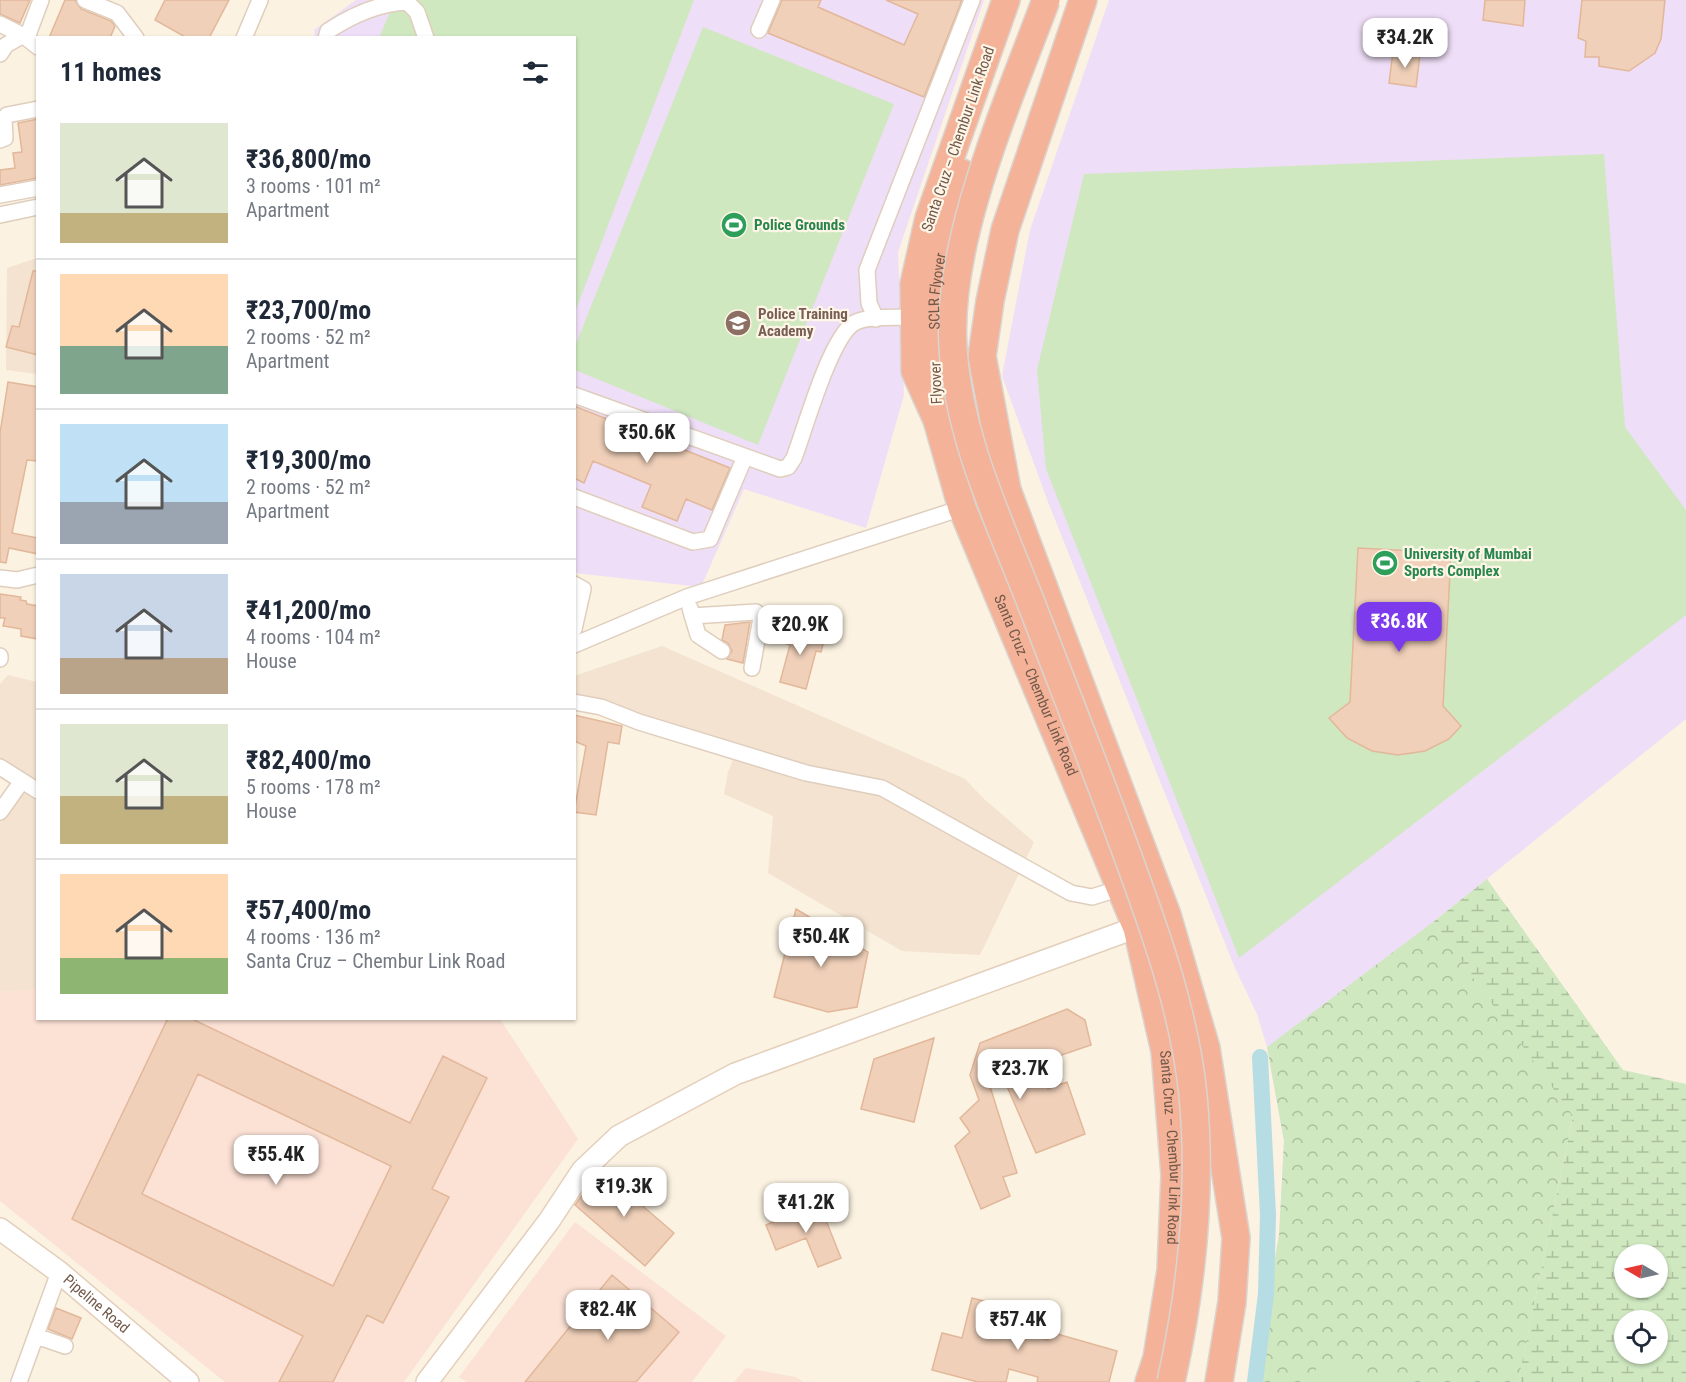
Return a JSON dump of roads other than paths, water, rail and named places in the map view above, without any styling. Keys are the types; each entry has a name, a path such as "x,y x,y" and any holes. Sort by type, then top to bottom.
{"highway":[{"name":"Santa Cruz – Chembur Link Road","path":"1006,0 929,218 914,284 915,371 937,420 962,508 1137,928 1165,1051 1175,1175 1171,1270 1157,1358 1149,1382"},
{"name":"SCLR Flyover","path":"934,346 934,299 940,257 966,160 1025,0"},
{"path":"1046,0 985,167 965,240 954,301 952,346 958,389 976,459 1117,825 1157,936 1177,1005 1193,1092 1198,1186 1189,1278 1171,1382"},
{"path":"1083,0 1005,230 990,301 982,356 1006,490 1167,915 1206,1048 1236,1238 1232,1302 1219,1382"},
{"name":"Flyover","path":"934,346 938,380 937,420"}],"street":[{"path":"0,54 6,45 29,32 41,0"},
{"path":"85,0 117,14 134,36"},
{"path":"245,36 260,0"},
{"path":"759,30 772,0"},
{"path":"876,319 869,303 867,270 972,0"},
{"path":"327,36 328,31 340,23 384,5 407,2 417,12 425,36"},
{"path":"0,24 24,36 36,45"},
{"path":"0,140 5,138 4,119 7,115 36,110"},
{"path":"0,195 36,188"},
{"path":"0,215 36,207"},
{"path":"576,396 744,459 780,469 788,467 794,458 826,369 843,332 855,322 914,317"},
{"path":"576,498 693,542 710,538 744,459"},
{"path":"576,644 687,597 962,508"},
{"path":"0,578 17,580 36,575"},
{"path":"576,585 583,589 576,620"},
{"path":"687,597 698,634 722,651"},
{"path":"693,616 756,612 761,618 752,668"},
{"path":"576,702 601,707 639,722 806,773 882,788 1071,894 1092,897 1121,888"},
{"path":"0,767 36,790"},
{"path":"0,812 22,780"},
{"path":"428,1382 549,1221 582,1171 619,1136 735,1074 1137,928 1167,915"},
{"name":"Pipeline Road","path":"0,1229 59,1272 188,1382"},
{"path":"19,1382 59,1272"},
{"path":"36,1336 64,1346"}],"waterway":[{"path":"1255,1382 1266,1294 1268,1215 1260,1057"}],"place":[{"name":"Police Grounds","path":"734,225"},
{"name":"Police Training Academy","path":"738,323"},
{"name":"University of Mumbai Sports Complex","path":"1385,563"}]}
